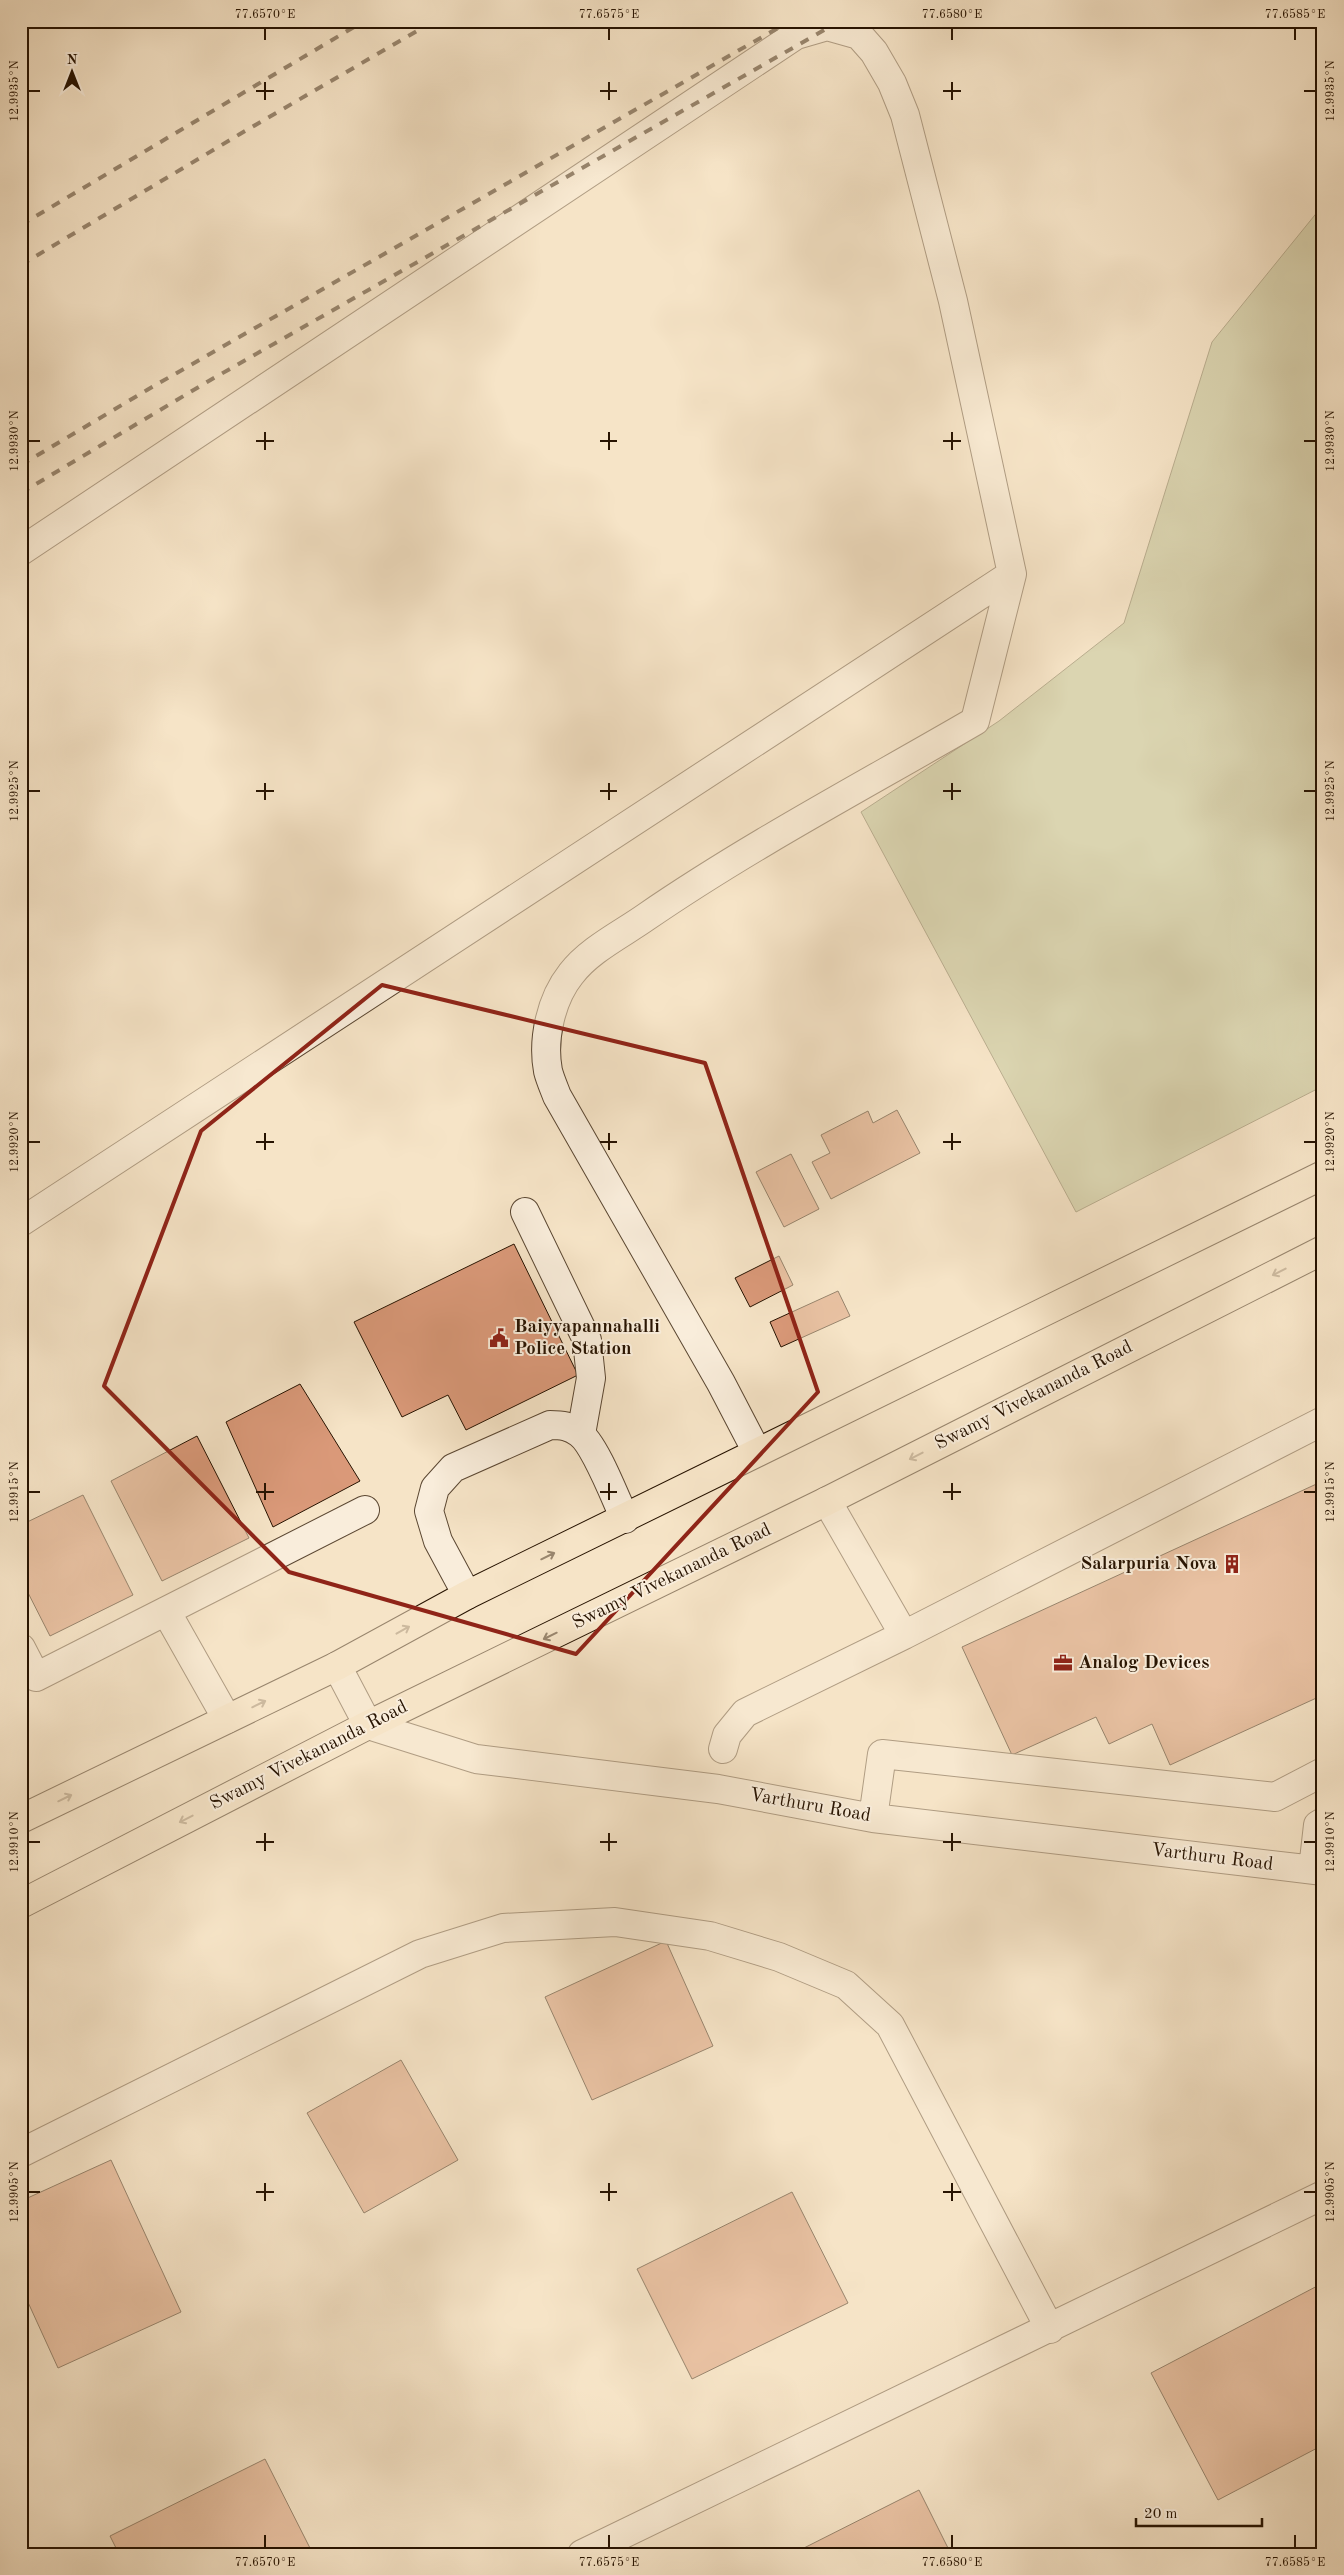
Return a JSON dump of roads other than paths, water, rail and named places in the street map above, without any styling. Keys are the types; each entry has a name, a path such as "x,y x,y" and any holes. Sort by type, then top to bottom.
{"main road":[{"path":"21,1819 337,1666 467,1595 1323,1175"},
{"name":"Swamy Vivekananda Road","path":"21,1904 368,1725 827,1501 1323,1250"}],"street":[{"path":"21,551 796,35 827,26 859,35 874,52 892,82 905,115 953,301 1012,574 975,721 692,885 591,954 571,973 558,994 550,1021 546,1048 548,1072 557,1096 720,1383 757,1452"},
{"path":"21,1222 1012,574"},
{"path":"525,1212 587,1340 591,1378 581,1434"},
{"path":"723,1749 727,1736 745,1713 904,1635 1323,1421"},
{"path":"467,1595 438,1541 429,1511 435,1488 453,1468 550,1425 565,1425 581,1434 592,1450 625,1519"},
{"path":"827,1501 904,1635"},
{"path":"21,1648 36,1677 365,1510"},
{"path":"166,1611 227,1719"},
{"path":"337,1666 368,1725"},
{"name":"Varthuru Road","path":"368,1725 476,1758 718,1789 873,1818 1318,1870"},
{"path":"873,1818 882,1754 1275,1797 1323,1772"},
{"path":"1318,1870 1318,1825 1323,1822"},
{"path":"21,2153 420,1954 503,1928 616,1922 710,1936 779,1957 846,1986 890,2025 1050,2329"},
{"path":"582,2554 1050,2329 1323,2195"}],"railway":[{"path":"21,225 364,21"},
{"path":"21,265 434,21"},
{"path":"21,465 147,390 790,21"},
{"path":"21,493 207,382 840,21"}],"place":[{"name":"Baiyyapannahalli Police Station","path":"499,1338"},
{"name":"Salarpuria Nova","path":"1232,1564"},
{"name":"Analog Devices","path":"1063,1663"}]}
